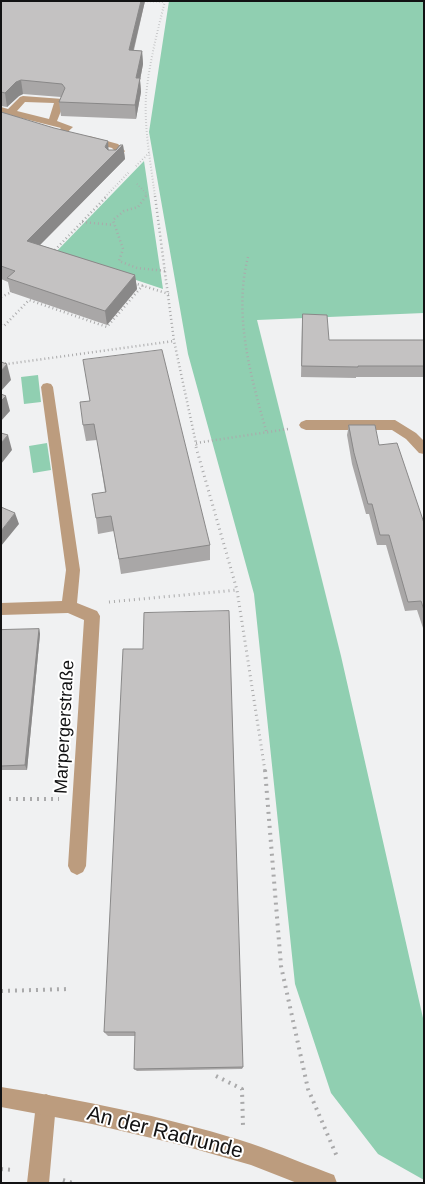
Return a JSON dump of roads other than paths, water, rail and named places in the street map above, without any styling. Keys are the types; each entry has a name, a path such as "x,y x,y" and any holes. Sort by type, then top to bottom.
{"street":[{"path":"6,111 23,99 60,101 52,123"},
{"path":"6,111 68,127 68,135 116,146 120,151 113,160"},
{"path":"47,387 73,570 69,606"},
{"path":"306,425 395,426 411,436 424,449"},
{"name":"Marpergerstraße","path":"1,609 69,606 92,616 77,866"},
{"name":"An der Radrunde","path":"1,1097 120,1118 201,1139 243,1152 326,1183"},
{"path":"38,1183 46,1104"}]}
